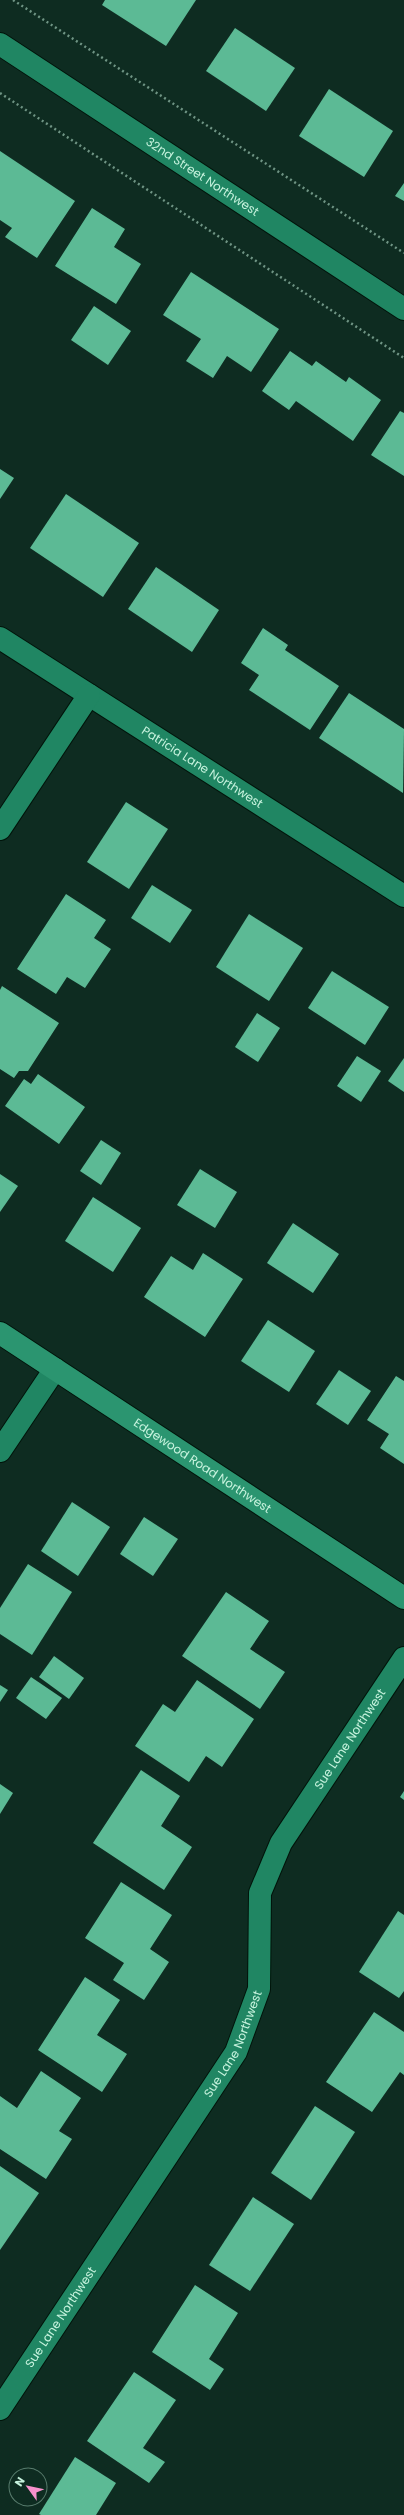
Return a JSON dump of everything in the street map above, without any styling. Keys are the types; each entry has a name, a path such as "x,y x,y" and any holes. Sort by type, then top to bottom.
{"main road":[{"name":"Edgewood Road Northwest","path":"0,1333 404,1598"}],"street":[{"name":"32nd Street Northwest","path":"0,44 404,309"},
{"name":"Patricia Lane Northwest","path":"0,638 404,896"},
{"path":"0,829 89,695"},
{"path":"0,1451 55,1369"},
{"name":"Sue Lane Northwest","path":"0,2409 236,2052 259,1989 260,1893 281,1843 404,1658"}],"path":[{"path":"13,0 404,253"},
{"path":"0,93 404,358"}],"building":[{"path":"105,0 196,0 166,46 102,5"},
{"path":"235,28 295,68 266,111 206,71"},
{"path":"329,89 393,131 364,177 299,136"},
{"path":"0,151 75,201 37,258 5,237 12,228 0,220"},
{"path":"404,183 404,201 395,196"},
{"path":"92,208 125,229 114,247 141,264 116,304 55,266"},
{"path":"191,272 279,329 251,372 227,356 213,378 186,361 201,339 163,315"},
{"path":"94,306 131,331 108,365 71,340"},
{"path":"290,351 312,366 316,361 346,382 349,377 381,400 353,441 296,401 289,410 262,391"},
{"path":"400,411 404,413 404,476 371,455"},
{"path":"0,469 14,478 0,499"},
{"path":"66,494 139,543 103,597 30,548"},
{"path":"156,567 219,610 192,652 128,609"},
{"path":"263,628 288,645 285,650 339,686 310,730 249,690 259,675 241,663"},
{"path":"349,693 404,729 403,793 319,738"},
{"path":"126,802 168,829 129,889 87,862"},
{"path":"152,885 192,910 170,943 131,918"},
{"path":"66,894 106,920 94,938 111,949 85,988 67,977 56,994 17,969"},
{"path":"249,914 303,948 269,1001 216,967"},
{"path":"332,971 389,1007 365,1045 308,1008"},
{"path":"2,986 59,1023 28,1071 19,1071 14,1078 0,1069 0,990"},
{"path":"257,1013 280,1028 258,1062 235,1047"},
{"path":"357,1056 381,1071 361,1102 337,1086"},
{"path":"404,1058 404,1092 388,1081"},
{"path":"38,1074 85,1107 59,1144 5,1106 24,1079 31,1084"},
{"path":"101,1140 121,1153 101,1185 80,1171"},
{"path":"200,1169 237,1192 215,1228 177,1205"},
{"path":"0,1174 18,1186 0,1212"},
{"path":"93,1197 141,1228 113,1272 65,1241"},
{"path":"293,1223 339,1254 313,1293 267,1263"},
{"path":"203,1253 243,1279 205,1337 144,1297 171,1256 193,1270"},
{"path":"268,1320 315,1351 289,1392 241,1361"},
{"path":"339,1370 371,1391 348,1425 316,1404"},
{"path":"396,1376 404,1381 404,1464 380,1448 389,1434 367,1420"},
{"path":"72,1502 110,1527 78,1576 41,1551"},
{"path":"144,1517 178,1539 153,1576 120,1554"},
{"path":"28,1564 72,1592 32,1655 0,1634 0,1608"},
{"path":"226,1592 269,1621 250,1649 285,1672 260,1709 182,1656"},
{"path":"54,1656 84,1678 69,1699 39,1677"},
{"path":"31,1677 62,1698 46,1719 16,1698"},
{"path":"197,1680 254,1719 222,1767 206,1756 189,1782 135,1746 163,1704 175,1712"},
{"path":"0,1685 8,1690 0,1702"},
{"path":"141,1770 180,1796 161,1826 192,1847 164,1890 93,1843"},
{"path":"0,1784 13,1793 0,1814"},
{"path":"404,1791 404,1800 400,1797"},
{"path":"121,1882 172,1915 150,1949 169,1962 144,2000 113,1980 124,1963 85,1938"},
{"path":"398,1911 404,1915 404,1991 399,1998 359,1972"},
{"path":"85,1977 120,2000 97,2035 127,2054 102,2092 38,2050"},
{"path":"374,2012 404,2032 404,2075 400,2072 372,2112 326,2082"},
{"path":"41,2071 81,2098 59,2131 72,2139 46,2179 0,2149 0,2096 17,2108"},
{"path":"315,2106 355,2132 311,2200 271,2173"},
{"path":"0,2166 39,2193 0,2250"},
{"path":"253,2197 294,2224 250,2291 209,2265"},
{"path":"195,2285 238,2313 209,2359 224,2369 210,2390 152,2352"},
{"path":"134,2372 176,2400 143,2448 165,2462 149,2483 87,2441"},
{"path":"75,2457 116,2483 96,2515 39,2514 43,2507 48,2507 48,2500"}]}
